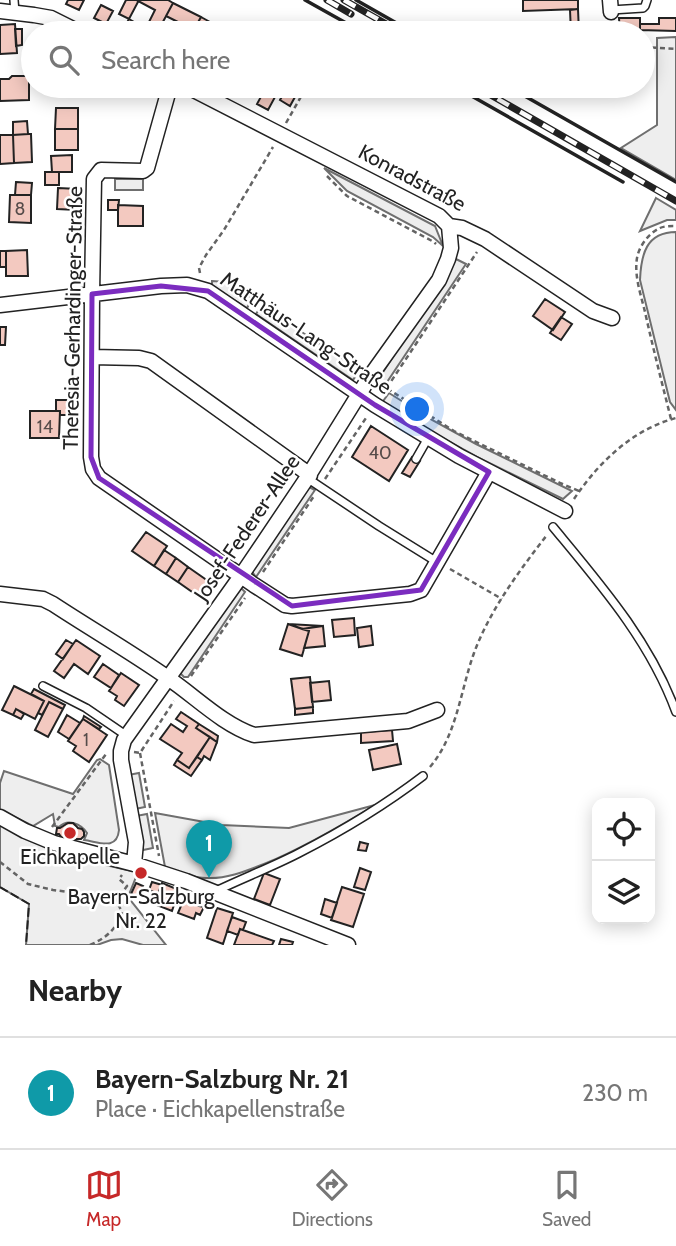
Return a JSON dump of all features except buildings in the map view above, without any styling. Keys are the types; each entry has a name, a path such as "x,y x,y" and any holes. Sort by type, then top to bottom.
{"street":[{"path":"10,8 55,21"},
{"name":"Theresia-Gerhardinger-Straße","path":"167,98 147,168 143,171 101,170 94,179 91,457 93,469 99,478 241,576 292,606 410,594 421,590 489,472"},
{"name":"Konradstraße","path":"210,98 439,216 449,226 462,228 485,239 593,311 612,318"},
{"name":"Josef-Federer-Allee","path":"121,751 128,736 309,476 369,378 439,279 451,248 449,226"},
{"name":"Matthäus-Lang-Straße","path":"0,305 161,286 187,285 200,288 245,315 428,438 565,511"},
{"path":"92,357 139,358 151,361 309,476"},
{"path":"0,594 43,599 53,604 168,678 222,718 254,735 408,721 437,710"},
{"path":"121,751 139,866"},
{"path":"0,817 25,831 76,850 162,873 348,945"}],"lane":[{"path":"611,7 643,8 647,0"},
{"path":"416,458 428,438"},
{"path":"309,476 379,526 438,562"},
{"path":"554,527 631,624 663,679 676,712"},
{"path":"43,686 86,708 128,736"},
{"path":"215,892 309,848 423,776"}],"path":[{"path":"655,48 676,49"},
{"path":"200,288 199,268 300,98"},
{"path":"321,171 347,196 437,246"},
{"path":"671,419 636,267 637,255 643,243 660,228 676,226"},
{"path":"369,378 454,431 579,491"},
{"path":"565,511 579,491 621,445 676,418"},
{"path":"423,776 437,759 447,740 474,653 486,626 554,527"},
{"path":"438,562 502,599"},
{"path":"44,838 110,749 121,751"},
{"path":"140,753 162,873"},
{"path":"0,862 28,884 115,898 127,886 119,878 122,875 132,875 139,866"},
{"path":"90,945 114,930 122,912 115,898"}],"highlighted area":[{"path":"161,286 208,291 375,405 489,472 421,590 292,606 99,478 91,457 92,294"}],"shaded area":[{"path":"676,37 676,180 621,148 657,125 657,38"},
{"path":"324,168 435,226 443,246 433,237 347,191"},
{"path":"115,179 143,179 143,190 115,190"},
{"path":"656,198 676,210 676,220 667,220 640,231"},
{"path":"676,232 676,410 670,402 640,280 647,247 658,236"},
{"path":"456,259 466,264 383,388 376,383"},
{"path":"212,281 226,282 252,299 247,308 212,286"},
{"path":"262,305 359,371 353,380 256,314"},
{"path":"389,393 476,444 572,491 563,499 477,457 381,404"},
{"path":"307,486 315,490 256,577 253,566"},
{"path":"237,589 245,592 188,677 184,677 181,670"},
{"path":"100,759 109,765 119,830 115,841 106,844 84,840 87,833 81,827 74,823 55,826 53,814 33,826 0,810 0,783 4,771 73,794"},
{"path":"139,773 145,807 135,809 128,775"},
{"path":"375,805 321,837 278,858 243,872 214,878 191,876 165,867 155,813 221,825 289,828"},
{"path":"147,814 153,848 143,850 136,816"},
{"path":"0,825 67,853 138,872 128,897 166,945 143,945 122,939 97,945 26,945 29,904 0,887"}],"railway":[{"path":"327,0 351,14"},
{"path":"344,0 381,21"},
{"path":"496,98 676,201"}],"fence":[{"path":"0,887 29,904 26,945"}],"wall":[{"path":"305,0 343,21"},
{"path":"356,0 393,21"},
{"path":"475,98 623,182"},
{"path":"528,98 676,182"}],"place":[{"name":"Eichkapelle","path":"70,833"},
{"name":"Bayern-Salzburg Nr. 22","path":"141,873"},
{"name":"Bayern-Salzburg Nr. 21","path":"209,878"}]}
